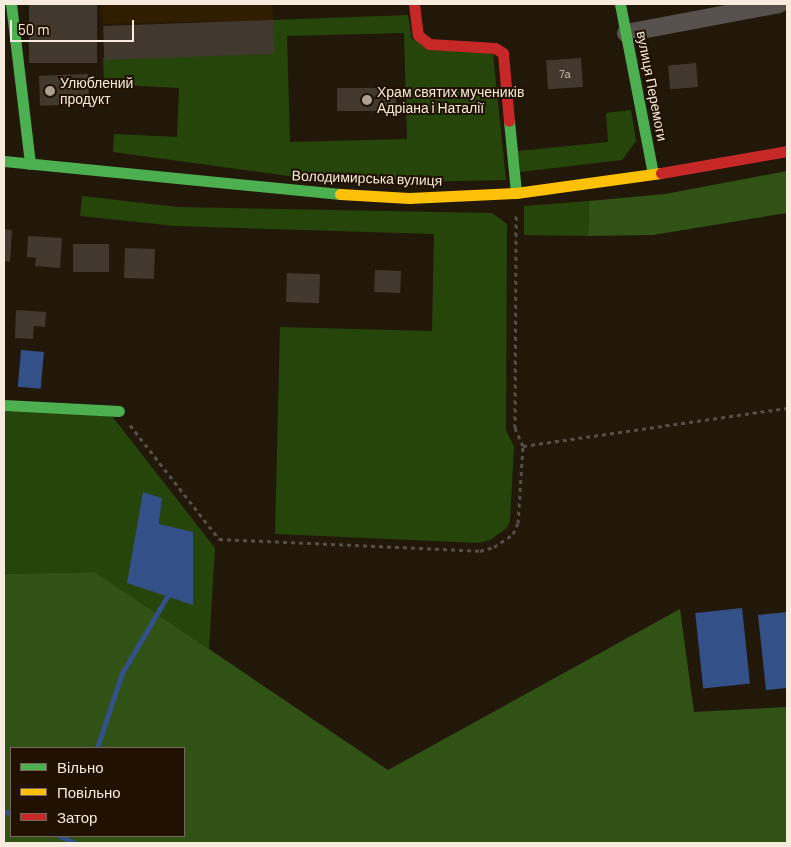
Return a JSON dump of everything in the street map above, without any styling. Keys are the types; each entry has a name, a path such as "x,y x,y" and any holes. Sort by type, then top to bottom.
{"main road":[{"path":"11,4 30,164"},
{"path":"414,4 418,35 429,44 495,48 503,53 516,193"},
{"name":"вулиця Перемоги","path":"620,4 654,174"},
{"name":"Володимирська вулиця","path":"4,161 303,192 409,198 516,193 654,174 787,150"},
{"path":"4,405 119,411"}],"street":[{"path":"626,33 779,4"}],"path":[{"path":"119,411 220,539 480,551 494,548 513,534 518,523 522,446 514,428 516,193"},
{"path":"522,446 787,408"}],"shaded area":[{"path":"101,4 272,4 273,20 103,24"}],"green space":[{"path":"408,15 412,39 493,54 506,180 407,182 303,178 113,152 114,134 177,137 179,88 104,84 103,58 273,54 273,20","holes":["404,33 407,139 290,142 287,36"]},
{"path":"631,110 636,141 622,160 520,172 518,151 608,142 606,113"},
{"path":"787,171 787,213 653,235 588,236 589,201 665,194"},
{"path":"82,196 178,207 492,213 507,224 506,430 514,447 510,521 507,528 490,540 479,543 275,534 280,327 432,331 434,234 175,226 80,216"},
{"path":"589,201 588,236 524,235 524,206"},
{"path":"4,411 112,416 215,548 209,649 95,572 4,574","holes":["143,492 162,498 159,524 193,604 168,595"]},
{"path":"95,572 388,770 680,609 694,712 787,707 787,843 4,843 4,574"}],"water":[{"path":"21,350 44,352 41,389 18,387"},
{"path":"143,492 162,498 159,524 193,532 193,605 127,583"},
{"path":"742,608 750,684 703,688 695,613"},
{"path":"787,612 787,688 766,690 758,615"}],"building":[{"path":"29,4 97,4 97,63 29,63"},
{"path":"273,20 274,54 104,60 103,26"},
{"path":"581,58 583,87 548,89 546,60"},
{"path":"696,63 698,87 670,89 668,65"},
{"path":"88,74 89,104 40,106 39,76"},
{"name":"Храм святих мучеників Адріана і Наталії","path":"337,88 396,88 396,111 337,111"},
{"path":"4,229 12,230 10,262 4,261"},
{"path":"28,236 62,238 60,268 35,266 36,258 27,257"},
{"path":"73,244 109,244 109,272 73,272"},
{"path":"125,248 155,249 154,279 124,278"},
{"path":"375,270 401,271 400,293 374,292"},
{"path":"287,273 320,274 319,303 286,302"},
{"path":"16,310 46,312 45,327 34,326 33,339 15,338"}],"waterway":[{"path":"97,747 122,673 168,595"},
{"path":"4,811 10,814"},
{"path":"62,837 75,843"}],"traffic: fast":[{"path":"11,4 30,164"},
{"path":"620,4 653,174"},
{"path":"509,121 516,193"},
{"path":"4,161 340,194"},
{"path":"4,405 119,411"}],"traffic: slow":[{"path":"340,194 409,198 516,193 661,173"}],"traffic: jam":[{"path":"414,4 418,35 429,44 495,48 503,53 509,121"},
{"path":"661,173 787,151"}],"place":[{"name":"Улюблений продукт","path":"50,91"},
{"name":"Храм святих мучеників Адріана і Наталії","path":"367,100"}]}
